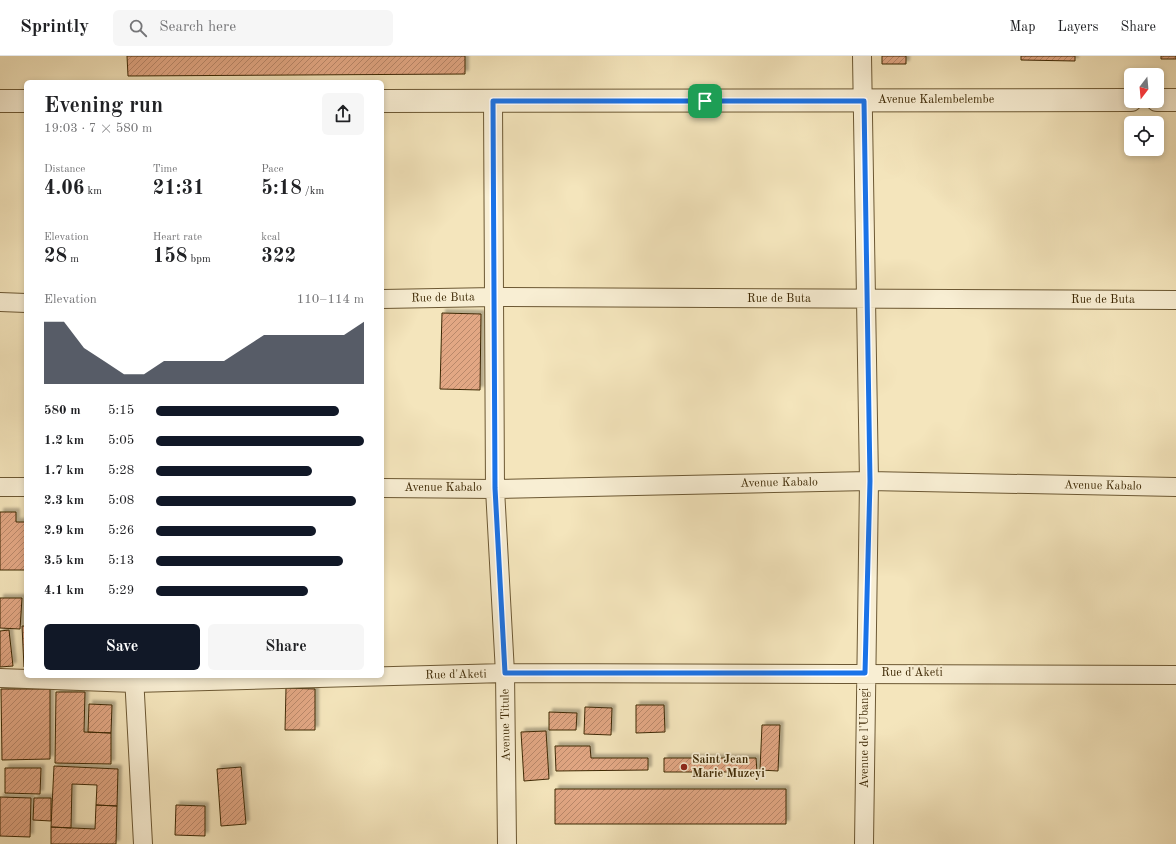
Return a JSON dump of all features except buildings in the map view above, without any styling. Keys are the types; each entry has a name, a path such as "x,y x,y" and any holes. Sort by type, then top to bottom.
{"street":[{"name":"Avenue de l'Ubangi","path":"862,56 870,481 865,673 864,844"},
{"name":"Avenue Kalembelembe","path":"384,101 1124,100"},
{"path":"1164,100 1176,100"},
{"path":"0,101 24,101"},
{"name":"Avenue Titule","path":"493,101 495,488 505,673 507,844"},
{"name":"Rue de Buta","path":"384,299 494,297 867,300 1176,300"},
{"path":"0,302 24,303"},
{"name":"Avenue Kabalo","path":"384,488 495,488 870,481 1176,487"},
{"path":"0,487 24,487"},
{"name":"Rue d'Aketi","path":"384,675 505,673 865,673 1176,675"},
{"name":"Rue d'Aketi","path":"0,678 196,678"},
{"path":"134,679 143,844"}],"place":[{"name":"Saint Jean Marie Muzeyi","path":"684,767"}],"route":[{"path":"493,101 705,101 864,101 870,481 865,673 505,673 495,488 493,101"}]}
